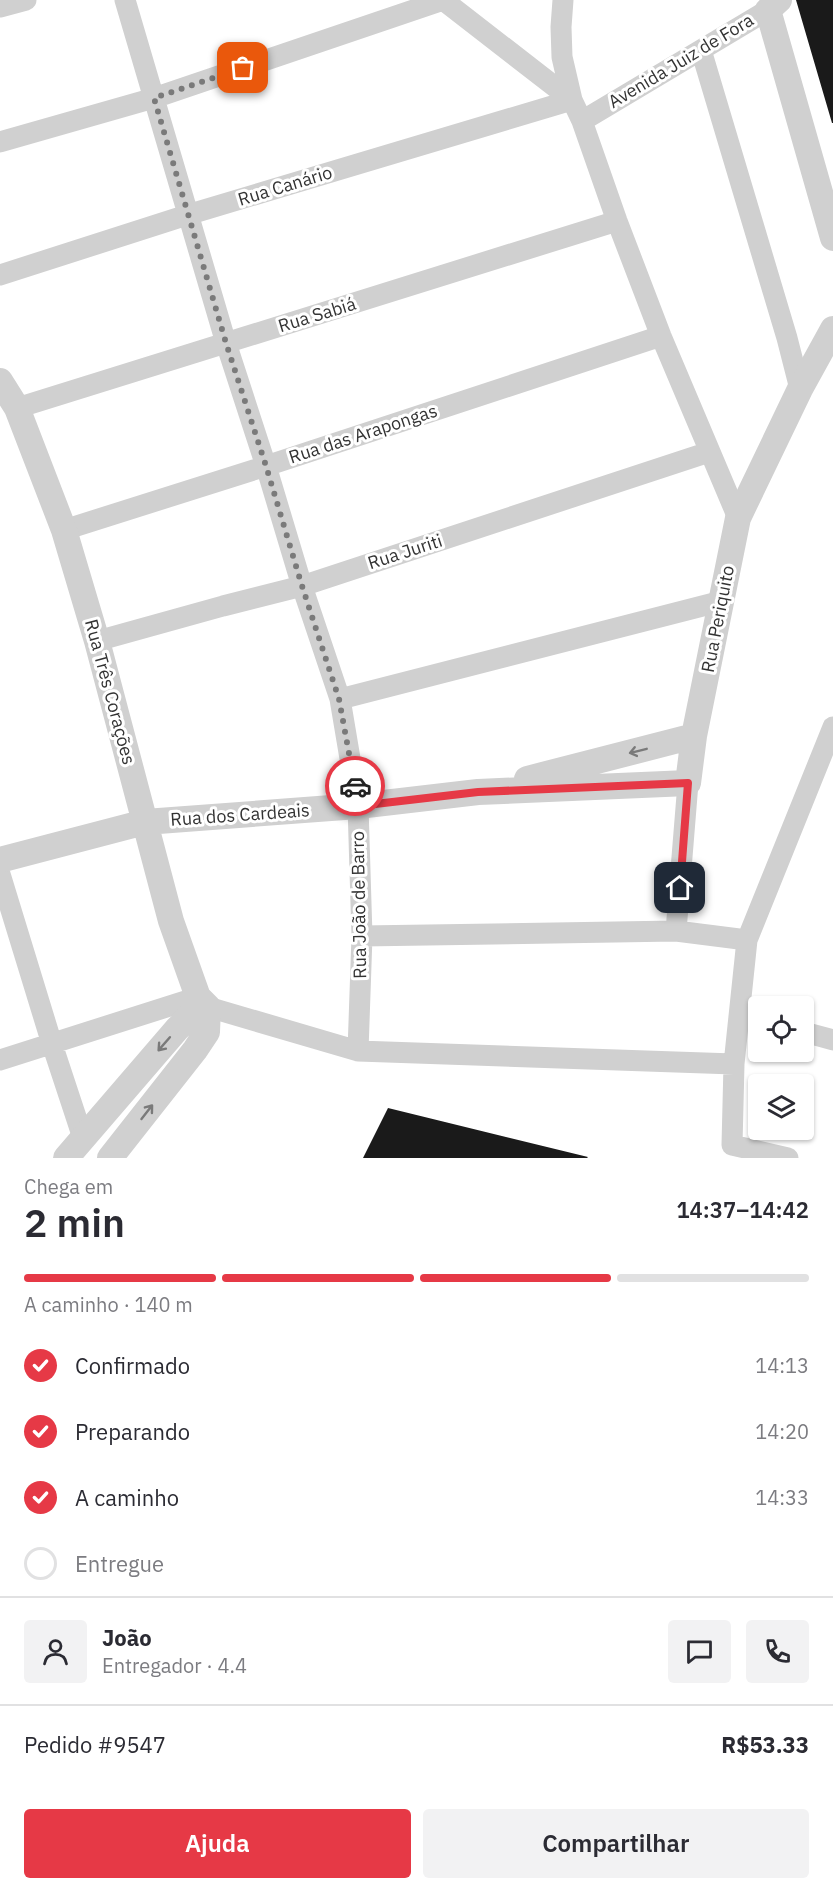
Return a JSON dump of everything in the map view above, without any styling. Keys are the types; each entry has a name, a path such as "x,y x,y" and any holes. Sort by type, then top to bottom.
{"street":[{"path":"0,7 26,0"},
{"name":"Rua João de Barro","path":"125,0 226,343 339,699 358,806 362,936 358,1051"},
{"path":"0,142 154,98 443,0 572,100"},
{"path":"563,0 562,57 572,100 582,121 661,336 738,518"},
{"path":"773,5 833,238"},
{"name":"Avenida Juiz de Fora","path":"582,121 773,5"},
{"path":"701,50 800,389"},
{"name":"Rua Canário","path":"0,276 187,215 572,100"},
{"name":"Rua Sabiá","path":"9,411 617,220"},
{"name":"Rua Periquito","path":"676,931 694,736 738,518 800,389 833,330"},
{"name":"Rua das Arapongas","path":"64,530 661,336"},
{"name":"Rua Três Corações","path":"0,381 9,411 64,530 97,641 171,921 203,1002 207,1032 110,1158"},
{"name":"Rua Juriti","path":"97,641 302,586 709,452"},
{"path":"339,699 722,601"},
{"path":"748,996 747,940 833,727"},
{"name":"Rua dos Cardeais","path":"478,792 694,736"},
{"name":"Rua dos Cardeais","path":"0,860 145,822 358,806 478,792 688,783"},
{"path":"0,874 83,1138"},
{"path":"362,936 676,931 747,940"},
{"path":"66,1158 203,1002"},
{"path":"0,1060 203,1002 358,1051 734,1064"},
{"path":"748,1021 734,1064 732,1145 788,1158"},
{"path":"814,1035 833,1040"}],"building":[{"path":"796,0 833,0 833,123 832,123"},
{"path":"388,1108 588,1157 363,1158"}],"way so far":[{"path":"243,68 154,98 226,343 339,699 355,786"}],"route":[{"path":"355,786 358,806 478,792 688,783 680,888"}]}
